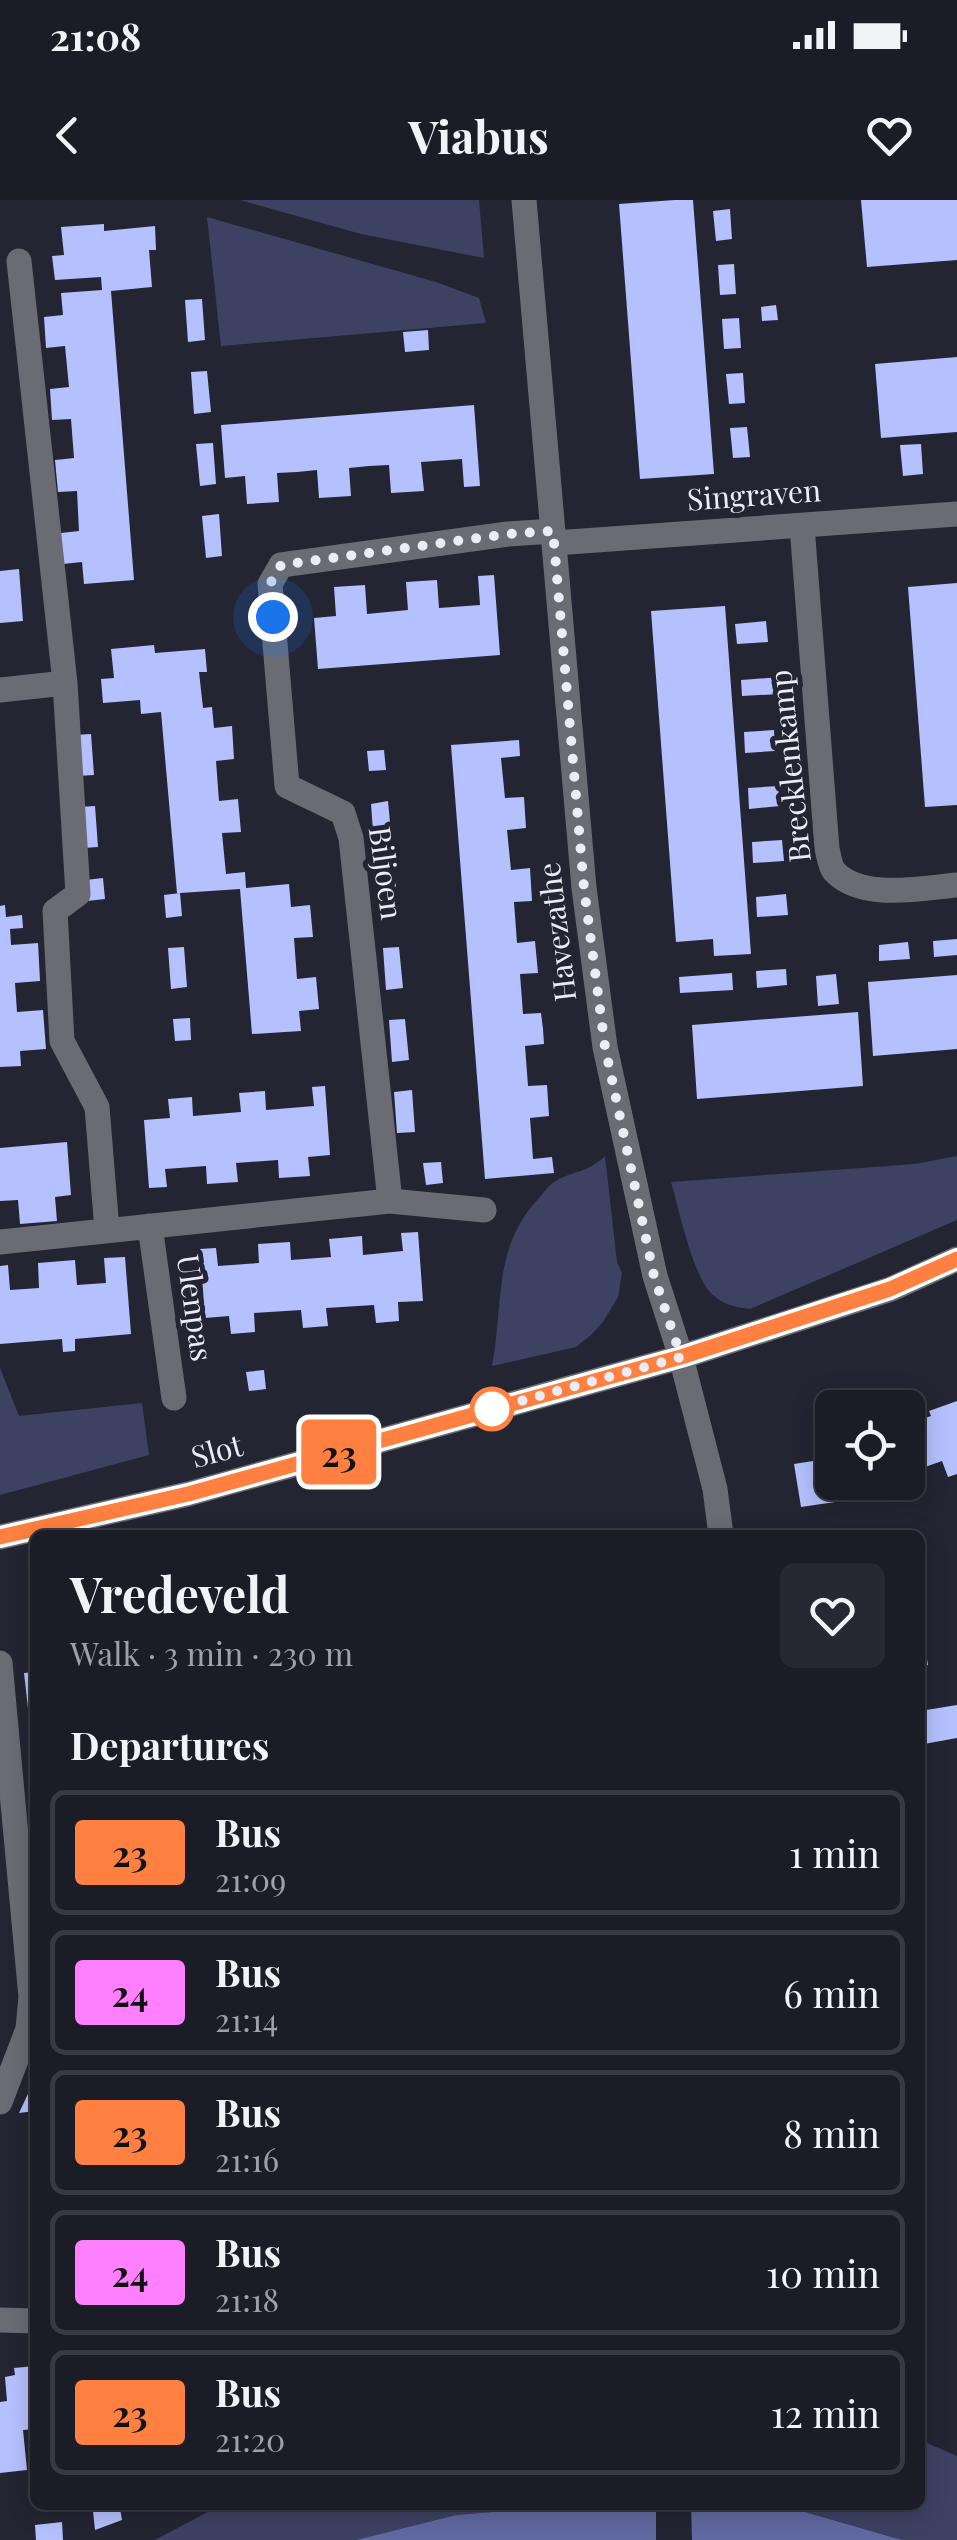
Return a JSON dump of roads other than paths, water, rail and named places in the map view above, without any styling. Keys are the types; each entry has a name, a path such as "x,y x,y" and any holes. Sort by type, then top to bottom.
{"street":[{"name":"Havezathe","path":"524,200 584,888 605,1047 654,1276 681,1357 715,1489 720,1530"},
{"path":"19,260 66,683 78,894 55,910 62,1041 97,1107 107,1230"},
{"name":"Singraven","path":"554,537 802,526 957,514"},
{"name":"Brecklenkamp","path":"802,526 827,849 832,870 852,884 883,891 957,885"},
{"name":"Biljoen","path":"390,1201 352,838 343,813 287,786 270,584 281,565 508,534 554,537"},
{"path":"0,690 66,683"},
{"path":"0,1242 390,1201 484,1210"},
{"name":"Ulenpas","path":"150,1226 174,1398"},
{"path":"681,1357 890,1289 957,1259"},
{"name":"Slot","path":"31,1530 188,1494 681,1357"},
{"name":"Slot","path":"0,1537 30,1530"},
{"path":"0,1663 30,1987"},
{"path":"0,2102 28,2029 30,2008"},
{"path":"0,2320 30,2320"}]}
